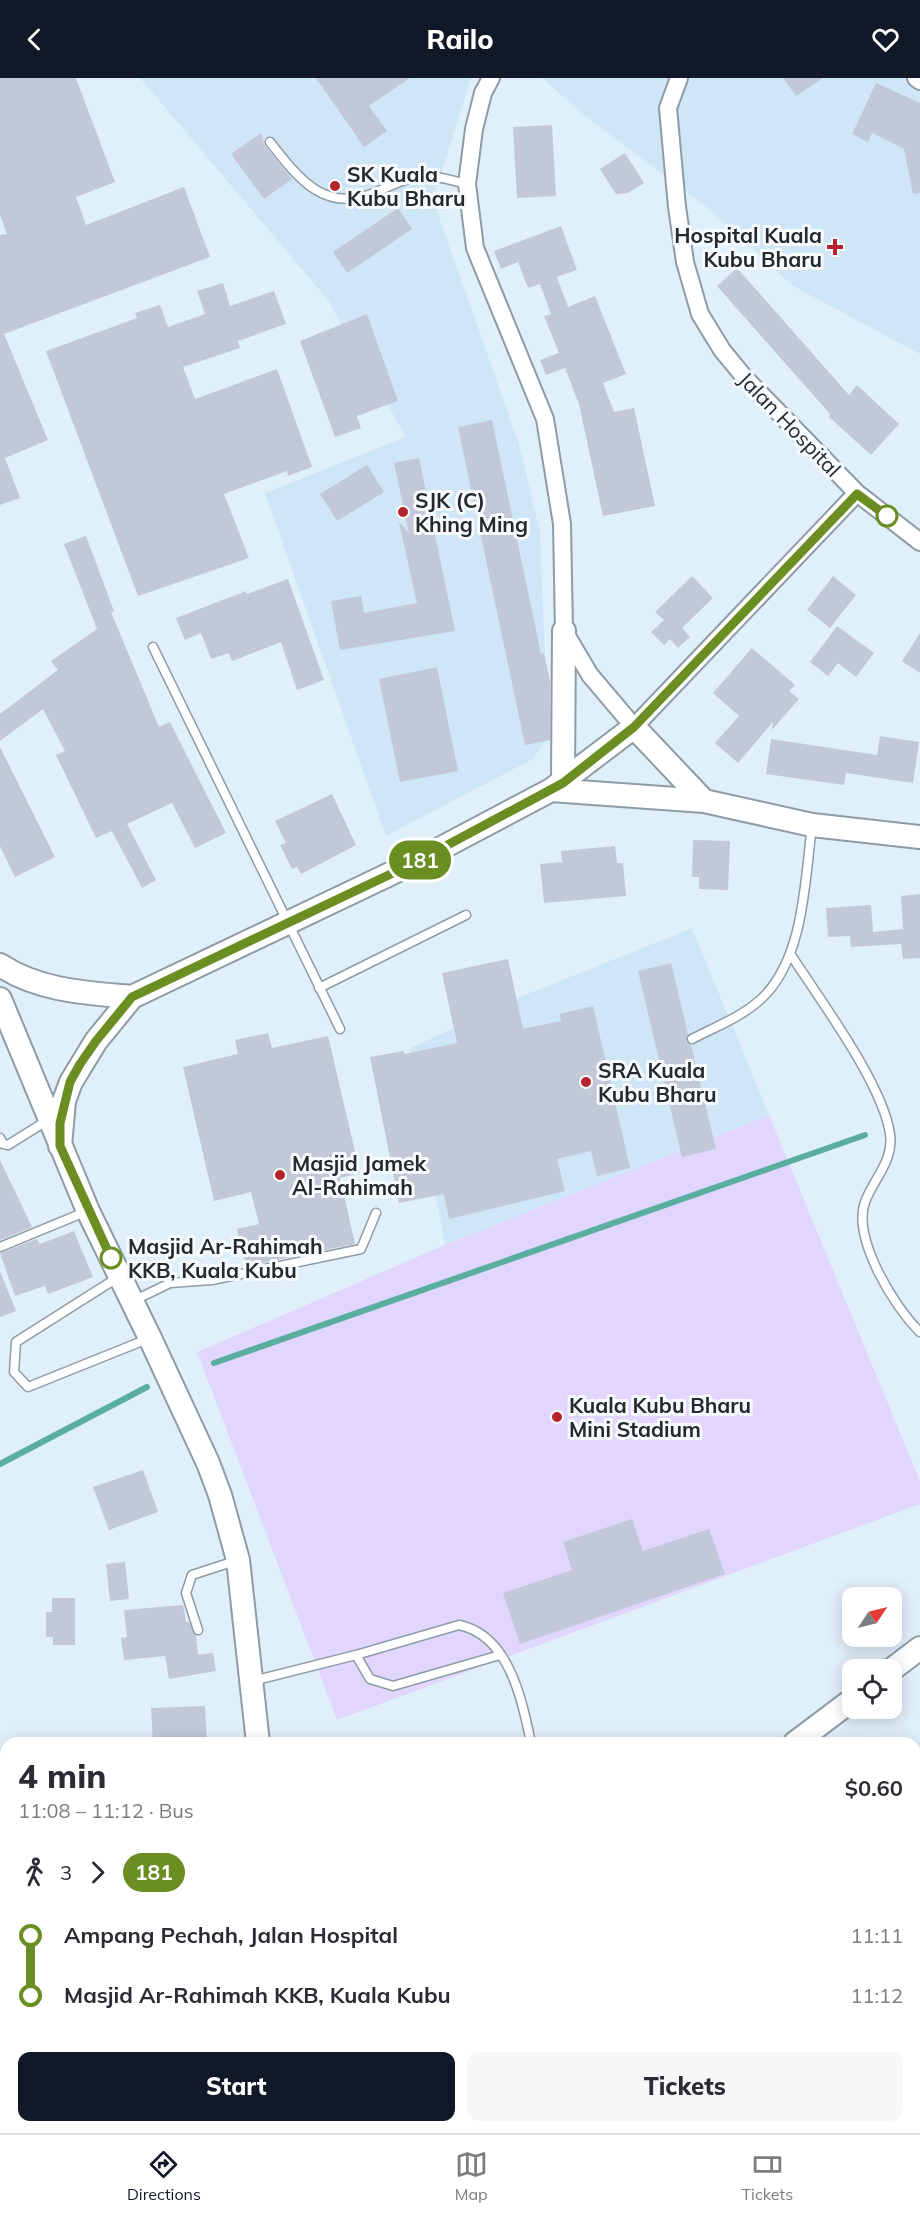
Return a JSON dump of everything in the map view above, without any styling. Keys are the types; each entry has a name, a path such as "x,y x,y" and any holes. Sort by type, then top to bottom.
{"street":[{"path":"491,78 483,93 474,129 467,184 475,248 545,419 562,524 564,631 557,786"},
{"name":"Jalan Hospital","path":"634,727 857,494 745,378 722,350 700,314 685,262 676,207 668,108 679,78"},
{"path":"916,78 920,81"},
{"path":"857,494 920,542"},
{"path":"564,631 590,675 634,727 704,801"},
{"path":"60,1146 62,1112 70,1082 96,1041 132,997 414,863 557,786 634,727"},
{"path":"557,786 704,801 812,825 920,837"},
{"path":"0,965 12,974 40,985 132,997"},
{"path":"0,999 88,1211 208,1462 238,1560 257,1737"},
{"path":"902,1662 920,1648"},
{"path":"808,1737 842,1708"}],"lane":[{"path":"270,142 299,179 314,190 332,196 358,199 421,176 467,184"},
{"path":"153,647 340,1029"},
{"path":"692,1039 746,1011 762,999 791,955 812,825"},
{"path":"319,988 466,915"},
{"path":"791,955 845,1038 884,1111 891,1147 885,1166 866,1200 862,1225 872,1257 891,1294 920,1332"},
{"path":"0,1138 3,1144 8,1145 49,1119"},
{"path":"0,1247 88,1211"},
{"path":"133,1301 170,1283 212,1280 361,1249 376,1214"},
{"path":"120,1275 16,1342 14,1372 28,1387 150,1338"},
{"path":"198,1630 186,1593 192,1575 238,1560"},
{"path":"250,1681 356,1655 459,1625 475,1628 500,1655 521,1697 530,1737"},
{"path":"356,1655 370,1679 393,1686 500,1655"}],"shaded area":[{"name":"SJK (C) Khing Ming","path":"140,78 471,78 435,194 440,220 518,441 540,531 548,738 533,759 386,836 265,493 406,437 328,300"},
{"name":"Hospital Kuala Kubu Bharu","path":"542,78 920,78 920,354 793,286 708,208 584,115"},
{"name":"SRA Kuala Kubu Bharu","path":"692,928 769,1115 445,1245 409,1049 522,996"},
{"name":"Kuala Kubu Bharu Mini Stadium","path":"769,1115 920,1481 920,1504 337,1720 197,1352 445,1245"}],"building":[{"path":"0,78 76,78 115,182 76,197 86,225 184,187 210,257 4,334 48,440 5,458 20,498 0,505 0,235 7,234 0,215"},
{"path":"316,78 410,78 369,106 387,131 364,147"},
{"path":"783,78 823,78 796,96"},
{"path":"876,83 920,103 920,193 913,194 904,149 872,133 868,142 852,134"},
{"path":"552,125 556,196 517,198 513,127"},
{"path":"261,133 265,146 292,179 264,199 231,154"},
{"path":"625,153 644,183 628,193 616,194 600,169"},
{"path":"398,208 412,229 347,273 333,252"},
{"path":"561,226 577,270 557,277 568,307 595,296 626,374 603,383 614,412 634,408 655,506 603,516 579,404 565,368 546,375 540,360 559,353 544,316 551,314 540,284 528,288 518,262 501,269 494,251"},
{"path":"737,268 849,395 857,385 899,424 871,455 829,417 830,414 717,286"},
{"path":"223,283 230,306 274,291 286,324 238,341 240,348 183,367 195,399 277,369 312,467 288,476 287,471 224,494 249,558 138,596 46,351 137,318 135,313 160,305 168,327 205,314 197,291"},
{"path":"367,314 398,401 357,416 361,428 335,437 300,341"},
{"path":"492,420 541,654 544,653 550,682 550,740 525,745 458,427"},
{"path":"419,458 455,631 340,650 331,601 361,596 364,613 417,603 399,522 409,533 394,463"},
{"path":"367,465 384,492 337,521 320,494"},
{"path":"86,536 114,611 111,612 159,727 170,722 226,833 195,848 172,803 127,824 156,880 142,888 112,831 96,838 56,755 65,751 43,709 0,741 0,714 58,670 51,661 97,629 64,544"},
{"path":"692,576 713,598 682,628 690,637 678,648 670,639 664,645 651,632 664,620 655,612"},
{"path":"833,576 856,595 830,628 807,610"},
{"path":"288,579 324,680 297,690 281,642 232,661 229,653 211,659 201,633 185,640 176,618 246,591 247,594"},
{"path":"837,626 874,653 856,677 838,663 828,676 810,662"},
{"path":"920,633 920,673 902,661"},
{"path":"752,648 795,685 789,691 799,699 772,730 773,722 738,763 715,743 739,716 713,693"},
{"path":"437,667 458,771 400,782 379,679"},
{"path":"880,736 919,742 913,783 846,773 844,785 766,774 771,739 877,755"},
{"path":"0,747 55,857 15,877 0,846"},
{"path":"332,794 356,845 301,874 297,867 292,869 280,845 286,843 275,821"},
{"path":"693,840 730,841 728,890 699,889 699,877 692,877"},
{"path":"615,846 617,863 623,863 626,896 544,903 540,864 562,862 561,851"},
{"path":"920,894 920,958 903,959 901,944 851,947 850,936 828,937 826,908 871,905 873,932 903,929 901,896"},
{"path":"508,959 523,1029 561,1021 560,1014 593,1006 630,1168 597,1176 591,1151 557,1159 565,1191 449,1219 444,1194 399,1203 370,1057 404,1051 404,1054 457,1043 442,973"},
{"path":"671,963 688,1034 686,1041 691,1045 716,1149 682,1157 638,971"},
{"name":"Masjid Jamek Al-Rahimah","path":"268,1033 272,1048 328,1036 360,1173 340,1178 355,1244 246,1266 237,1229 259,1224 251,1192 214,1201 183,1067 238,1054 235,1040"},
{"path":"0,1160 32,1227 0,1240"},
{"path":"74,1231 93,1277 48,1294 45,1286 15,1296 0,1253 37,1239 40,1244"},
{"path":"0,1271 16,1311 0,1317"},
{"path":"143,1470 158,1512 109,1530 93,1487"},
{"path":"632,1519 643,1551 709,1529 725,1574 520,1644 503,1593 572,1570 563,1542"},
{"path":"125,1562 129,1599 110,1601 106,1564"},
{"path":"52,1598 75,1598 75,1645 53,1645 53,1637 46,1637 46,1612 52,1612"},
{"path":"183,1605 186,1622 189,1622 196,1636 198,1655 213,1653 216,1671 169,1679 165,1656 124,1660 121,1638 127,1637 124,1610"},
{"path":"205,1706 207,1737 153,1737 151,1708"}],"waterway":[{"path":"214,1363 865,1135"},
{"path":"0,1464 147,1387"}],"bus line":[{"name":"181","path":"111,1258 60,1146 60,1123 70,1082 80,1064 132,997 414,863 563,783 634,727 857,494 887,516"}],"place":[{"name":"SK Kuala Kubu Bharu","path":"335,186"},
{"name":"Hospital Kuala Kubu Bharu","path":"835,247"},
{"name":"SJK (C) Khing Ming","path":"403,512"},
{"name":"SRA Kuala Kubu Bharu","path":"586,1082"},
{"name":"Masjid Jamek Al-Rahimah","path":"280,1175"},
{"name":"Masjid Ar-Rahimah KKB, Kuala Kubu","path":"111,1258"},
{"name":"Kuala Kubu Bharu Mini Stadium","path":"557,1417"}]}
